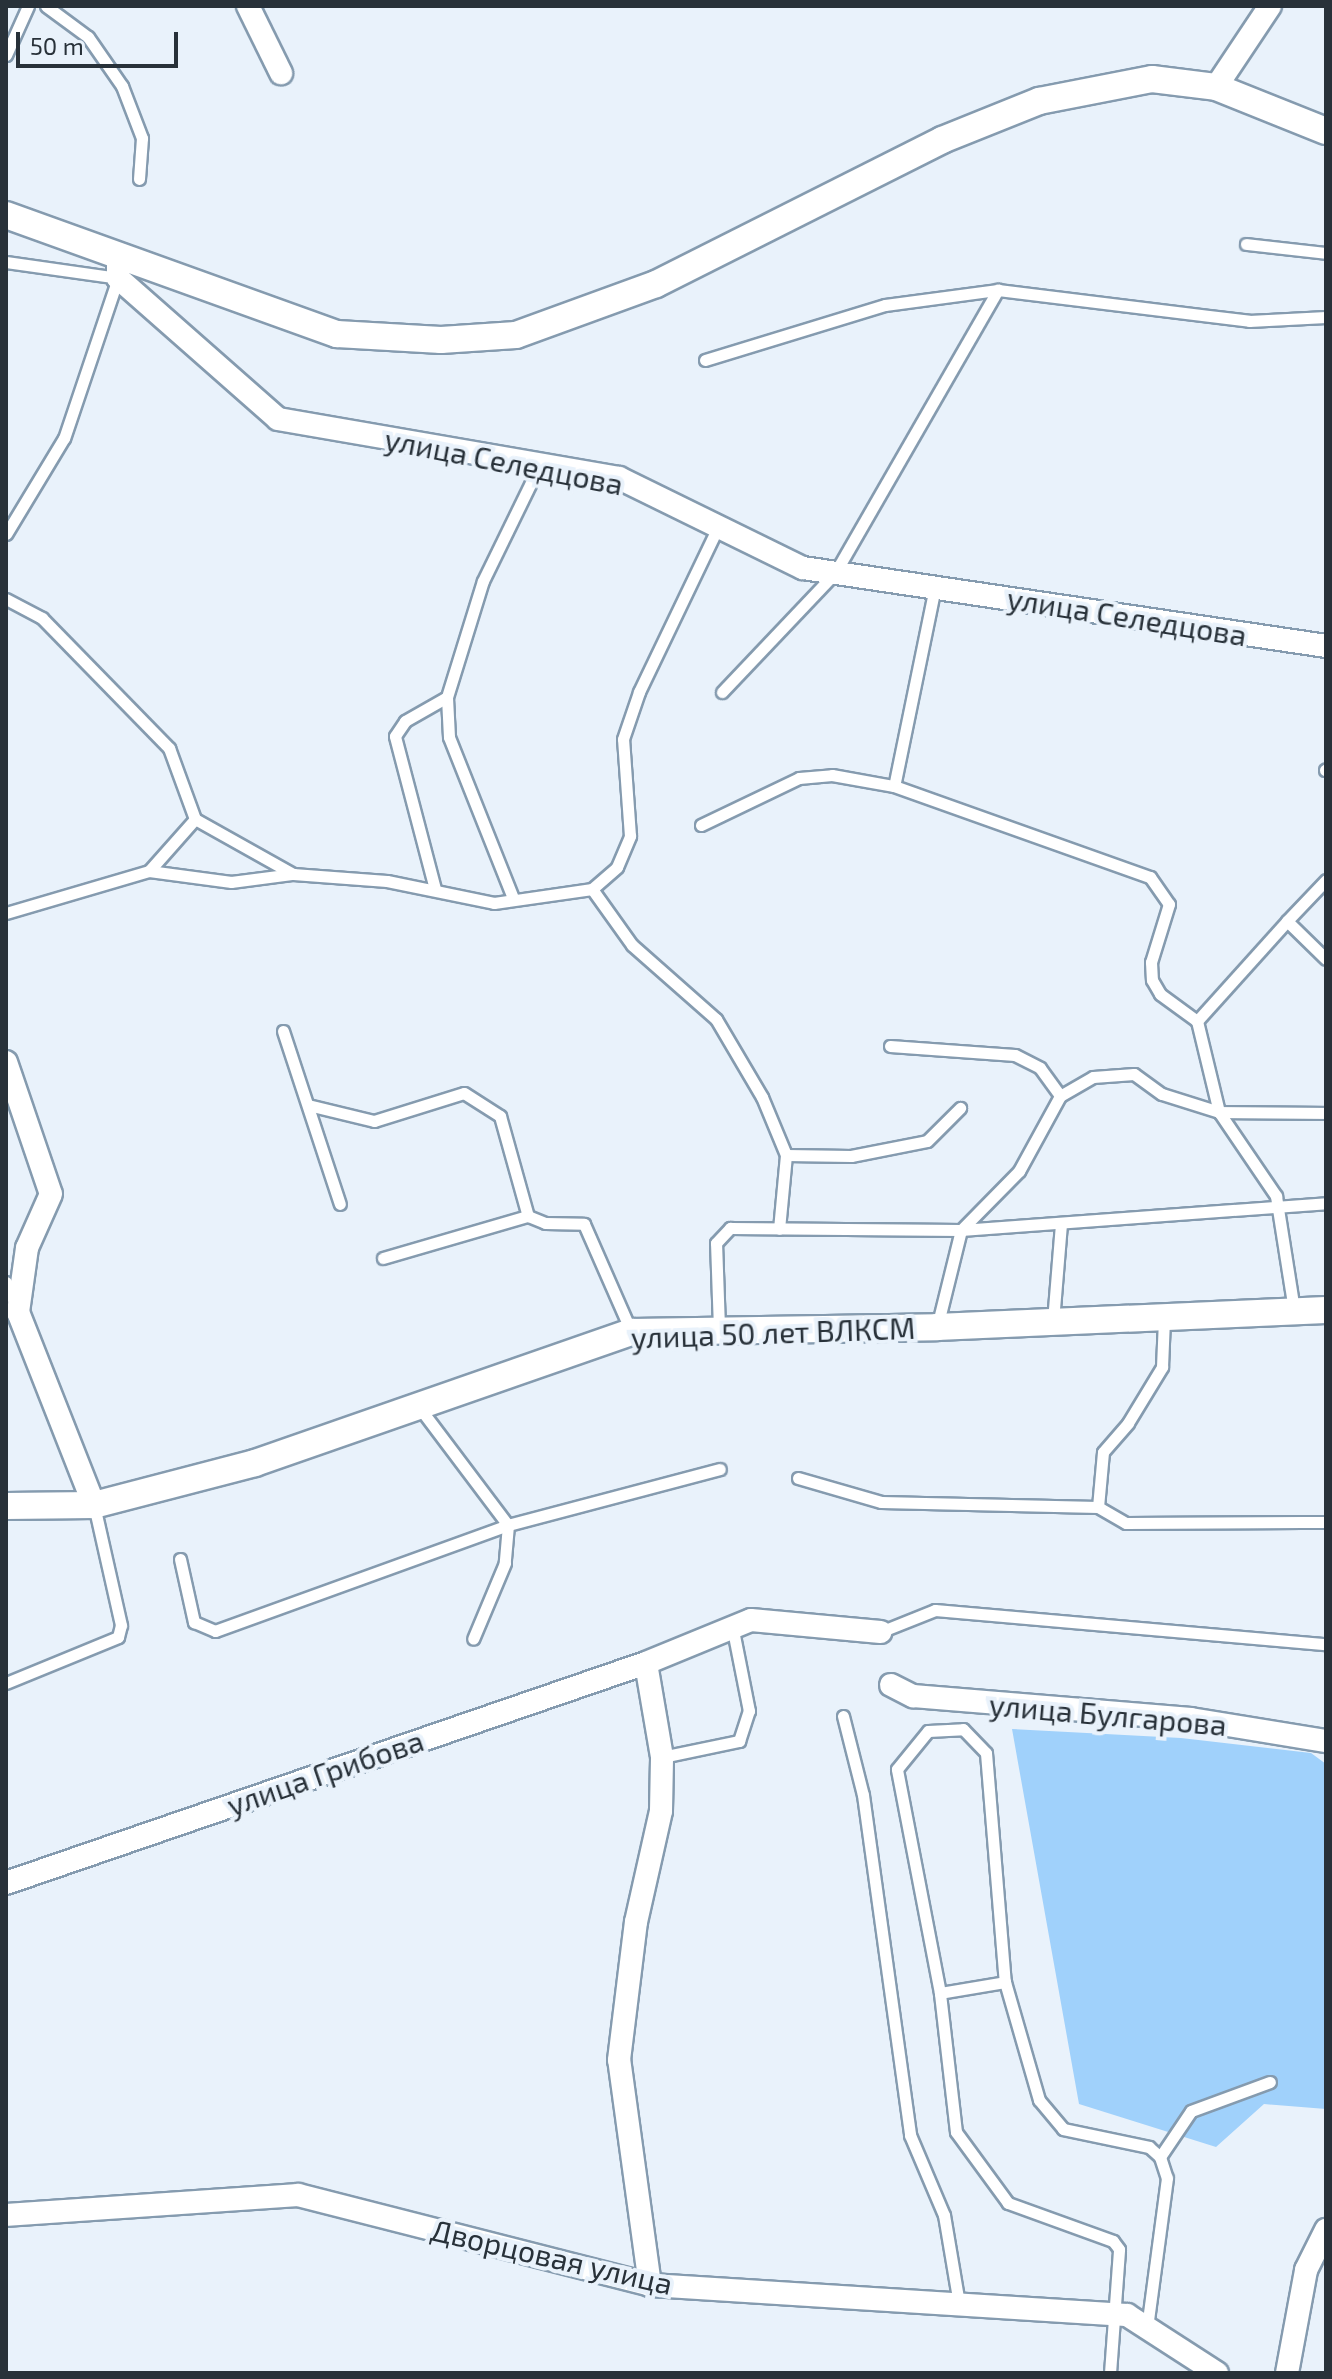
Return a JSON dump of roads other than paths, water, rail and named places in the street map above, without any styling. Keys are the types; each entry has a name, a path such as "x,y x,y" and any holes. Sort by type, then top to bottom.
{"street":[{"path":"248,6 281,73"},
{"path":"1216,87 1270,6"},
{"name":"улица Селедцова","path":"6,215 118,267 337,334 441,340 516,335 656,284 942,140 1039,101 1152,79 1216,87 1326,131"},
{"name":"улица Селедцова","path":"118,267 278,419 619,478 803,568 1326,646"},
{"path":"6,1062 51,1194 27,1248 18,1312 94,1505"},
{"name":"улица 50 лет ВЛКСМ","path":"6,1506 94,1505 255,1463 632,1332 719,1328 937,1327 1326,1310"},
{"path":"733,1630 771,1618 880,1632"},
{"name":"улица Грибова","path":"6,1883 646,1663 733,1630"},
{"path":"646,1663 662,1757 661,1811 636,1922 619,2060 650,2285"},
{"name":"улица Булгарова","path":"891,1685 913,1696 1191,1719 1326,1741"},
{"name":"Дворцовая улица","path":"6,2215 298,2195 650,2285 1127,2315 1217,2373"},
{"path":"1287,2373 1306,2270 1326,2230"}],"lane":[{"path":"6,55 28,6"},
{"path":"46,6 88,37 122,86 142,138 139,179"},
{"path":"1246,244 1326,253"},
{"path":"6,262 118,267 64,438 6,534"},
{"path":"705,360 885,305 998,290 1249,321 1326,317"},
{"path":"722,692 835,573 998,290"},
{"path":"513,898 449,737 447,697 483,581 540,464"},
{"path":"6,913 149,871 231,882 293,874 435,889 494,903 592,889 617,867 630,836 623,739 639,692 719,525"},
{"path":"894,786 935,587"},
{"path":"6,599 42,618 169,748 195,819 293,874"},
{"path":"435,889 395,736 405,721 447,697"},
{"path":"701,825 799,778 832,775 894,786 1150,877 1169,904 1151,962 1152,980 1160,994 1197,1021 1219,1112 1280,1209 1294,1311"},
{"path":"149,871 195,819"},
{"path":"1197,1021 1326,880"},
{"path":"592,889 632,945 716,1019 762,1097 786,1155 779,1229"},
{"path":"1287,921 1326,959"},
{"path":"283,1031 340,1204"},
{"path":"890,1046 1015,1055 1040,1068 1060,1096"},
{"path":"937,1327 961,1230 1019,1171 1060,1096 1093,1077 1134,1074 1162,1094 1219,1112 1326,1113"},
{"path":"308,1105 374,1121 464,1093 500,1116 528,1216"},
{"path":"786,1155 851,1156 927,1141 960,1108"},
{"path":"719,1328 716,1243 730,1228 961,1230 1280,1209 1326,1203"},
{"path":"383,1258 528,1216 545,1223 584,1224 632,1332"},
{"path":"1052,1322 1061,1223"},
{"path":"6,1282 18,1312"},
{"path":"1098,1507 1103,1452 1128,1423 1162,1367 1164,1315"},
{"path":"419,1406 508,1525 505,1563 473,1639"},
{"path":"180,1559 194,1622 215,1631 508,1525 720,1469"},
{"path":"798,1478 881,1502 1098,1507 1126,1523 1326,1522"},
{"path":"6,1683 118,1637 121,1625 94,1505"},
{"path":"880,1632 935,1610 1326,1644"},
{"path":"662,1757 739,1741 749,1711 733,1630"},
{"path":"843,1716 863,1795 910,2135 944,2215 959,2304"},
{"path":"1110,2373 1112,2313 1121,2257 1113,2241 1008,2203 956,2132 940,1993 897,1769 928,1731 963,1729 986,1753 1005,1982 1039,2100 1063,2129 1149,2147 1160,2157 1167,2178 1147,2328"},
{"path":"940,1993 1005,1982"},
{"path":"1160,2157 1191,2111 1270,2082"}]}
